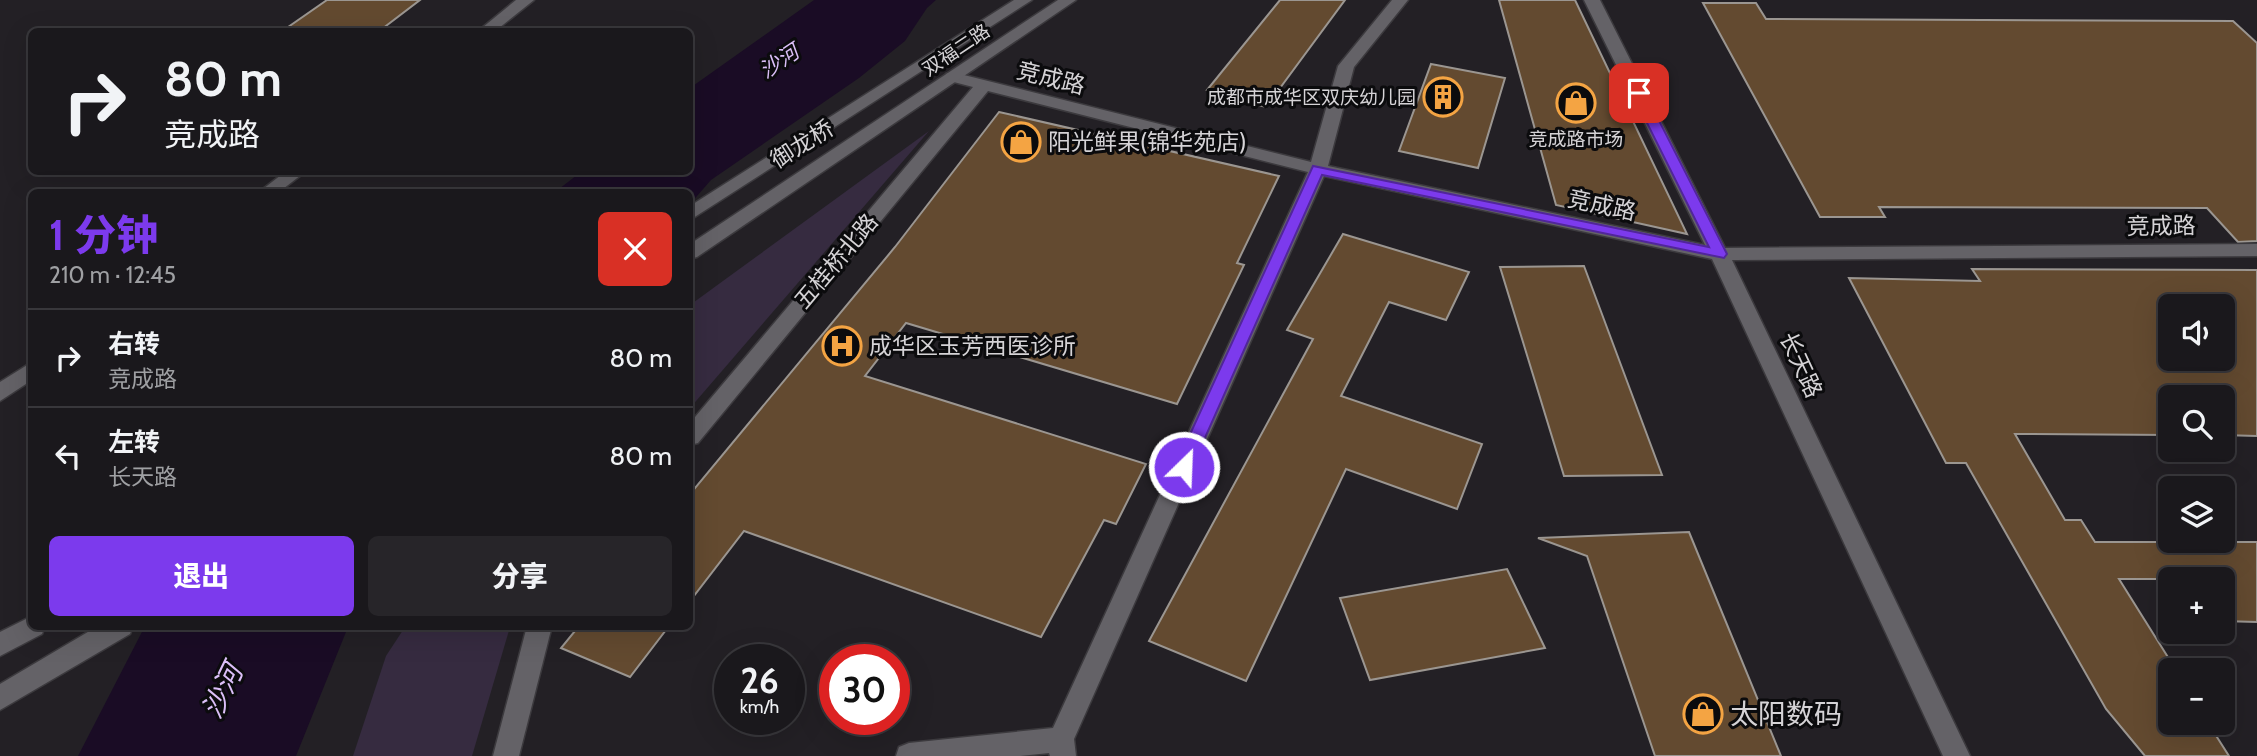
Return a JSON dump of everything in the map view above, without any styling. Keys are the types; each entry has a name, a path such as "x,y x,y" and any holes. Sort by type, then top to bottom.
{"street":[{"path":"489,28 526,0"},
{"name":"双福二路","path":"914,73 1024,0"},
{"name":"双福二路","path":"867,135 1068,0"},
{"path":"909,756 1062,748 1318,169 1346,66 1400,0"},
{"name":"长天路","path":"1592,0 1719,254 1957,756"},
{"name":"御龙桥","path":"693,212 914,73"},
{"name":"竞成路","path":"952,77 1318,169 1719,254 2257,250"},
{"name":"五桂桥北路","path":"693,433 983,86"},
{"name":"御龙桥","path":"693,251 867,135"},
{"path":"272,189 292,175"},
{"path":"0,393 28,372"},
{"path":"0,645 28,629"},
{"path":"0,698 114,630"},
{"path":"506,756 539,630"}],"shaded area":[{"path":"929,131 693,405 693,303"},
{"path":"403,630 509,630 472,756 353,756 386,656"}],"water":[{"name":"沙河","path":"814,0 936,0 927,8 905,41 859,78 711,180 693,201 693,189 559,189 577,175 693,175 693,86"},
{"name":"沙河","path":"143,630 347,630 296,756 78,756"}],"building":[{"path":"327,0 420,0 383,28 287,28"},
{"path":"1280,0 1345,0 1266,107 1207,90"},
{"name":"竞成路市场","path":"1499,0 1575,0 1687,234 1556,205"},
{"path":"1703,3 1756,3 1766,19 2233,21 2257,43 2257,241 2238,242 2207,208 1879,207 1885,217 1820,217"},
{"name":"成都市成华区双庆幼儿园","path":"1431,64 1505,78 1478,168 1399,151"},
{"path":"999,112 1279,176 1237,263 1244,265 1177,404 906,323 865,376 1146,464 1116,524 1104,520 1041,637 744,531 693,597 693,490 895,247"},
{"path":"1343,234 1469,272 1446,320 1389,302 1341,396 1482,444 1457,509 1346,469 1246,681 1149,641 1313,339 1287,330"},
{"path":"1584,266 1662,475 1564,476 1500,267"},
{"path":"1972,269 2257,270 2257,436 2235,435 2235,385 2158,385 2158,435 2015,434 2065,520 2081,520 2095,542 2158,542 2158,553 2235,553 2235,542 2257,542 2257,622 2235,621 2235,567 2158,567 2158,579 2119,579 2168,658 2158,658 2158,735 2216,735 2229,756 2145,756 2106,709 1966,463 1946,463 1849,278 1980,281"},
{"path":"1689,532 1781,756 1655,756 1587,556 1538,538"},
{"path":"1507,569 1545,648 1370,680 1340,598"},
{"path":"576,630 666,630 630,677 561,648"}],"place":[{"name":"成都市成华区双庆幼儿园","path":"1443,97"},
{"name":"竞成路市场","path":"1576,103"},
{"name":"阳光鲜果(锦华苑店)","path":"1021,142"},
{"name":"成华区玉芳西医诊所","path":"842,346"},
{"name":"太阳数码","path":"1703,714"}],"route":[{"path":"1184,467 1318,169 1719,254 1639,93"}]}
